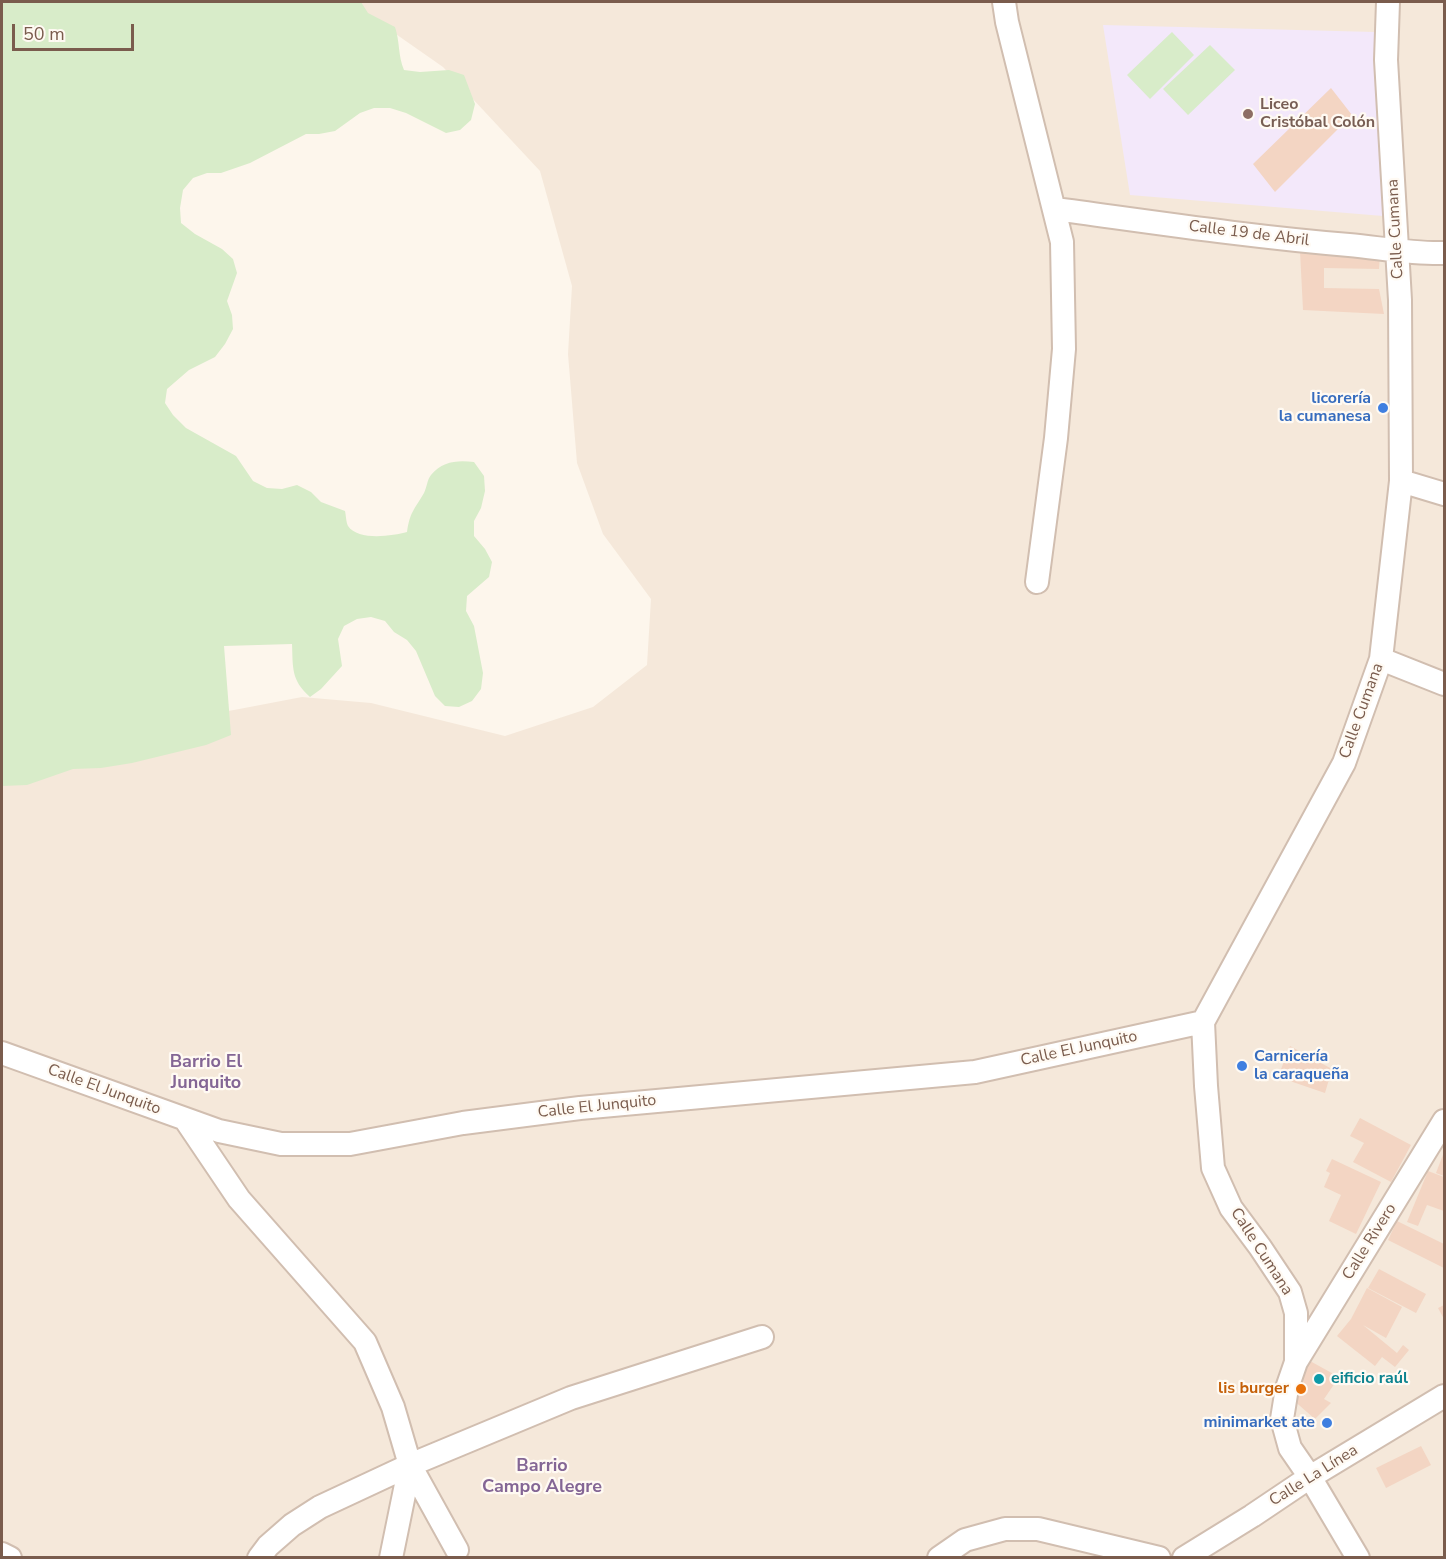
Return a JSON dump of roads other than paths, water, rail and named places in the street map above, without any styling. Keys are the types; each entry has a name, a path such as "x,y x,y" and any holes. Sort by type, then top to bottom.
{"street":[{"path":"1004,2 1062,242 1064,349 1056,438 1037,582"},
{"name":"Calle Cumana","path":"1296,1362 1296,1313 1290,1293 1231,1208 1213,1168 1203,1022 1344,763 1381,659 1401,481 1400,300 1386,60 1388,2"},
{"name":"Calle 19 de Abril","path":"1054,209 1309,242 1444,253"},
{"path":"1401,481 1444,494"},
{"path":"1381,659 1444,684"},
{"name":"Calle El Junquito","path":"2,1053 219,1131 281,1144 350,1144 463,1123 568,1110 975,1072 1203,1022"},
{"path":"185,1119 239,1199 365,1342 393,1407 410,1465 457,1550"},
{"name":"Calle Rivero","path":"1296,1362 1444,1121"},
{"path":"259,1557 268,1546 292,1526 320,1507 410,1465 571,1398 762,1336"},
{"path":"1296,1362 1287,1388 1282,1419 1290,1448 1358,1557"},
{"name":"Calle La Línea","path":"1184,1557 1444,1396"},
{"path":"391,1557 410,1465"},
{"path":"939,1557 965,1540 1005,1529 1038,1529 1159,1557"},
{"path":"2,1554 10,1557"}],"place":[{"name":"Liceo Cristóbal Colón","path":"1248,114"},
{"name":"licorería la cumanesa","path":"1383,408"},
{"name":"Carnicería la caraqueña","path":"1242,1066"},
{"name":"eificio raúl","path":"1319,1379"},
{"name":"lis burger","path":"1301,1389"},
{"name":"minimarket ate","path":"1327,1423"}],"district":[{"name":"Barrio El Junquito","path":"206,1073"},
{"name":"Barrio Campo Alegre","path":"542,1477"}]}
